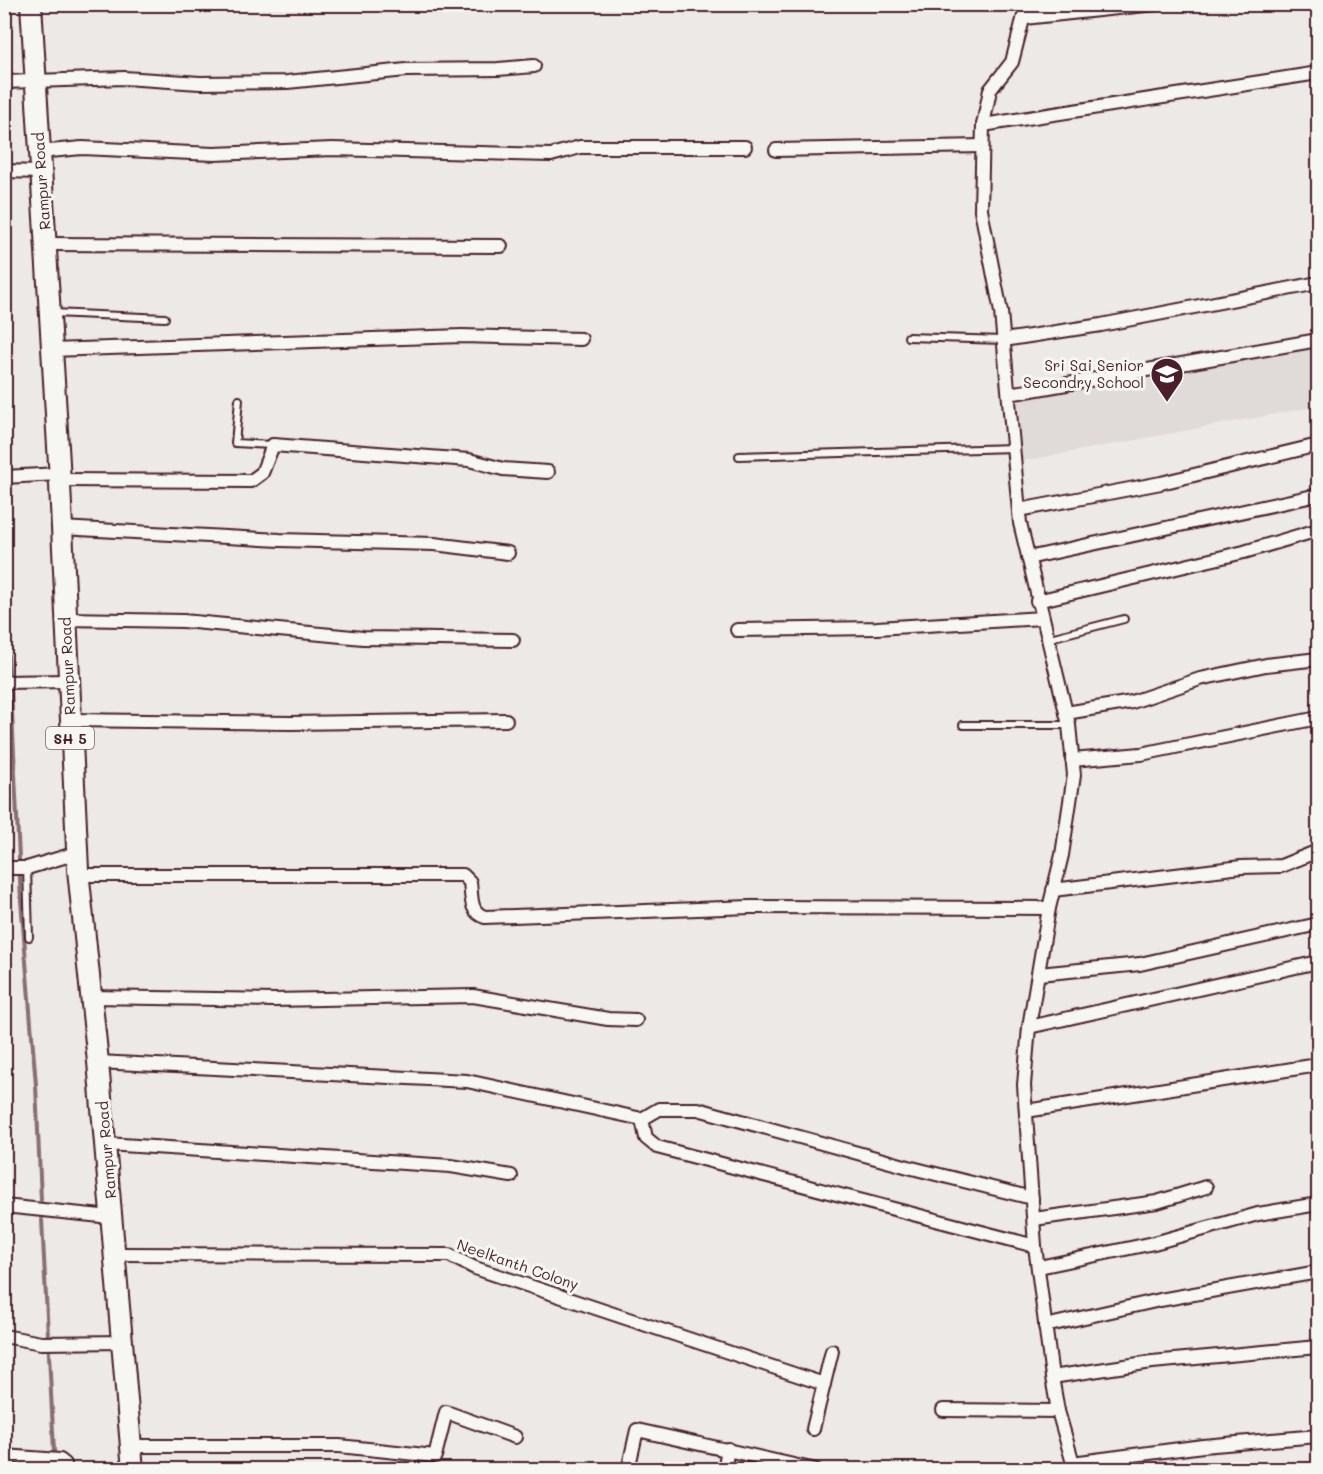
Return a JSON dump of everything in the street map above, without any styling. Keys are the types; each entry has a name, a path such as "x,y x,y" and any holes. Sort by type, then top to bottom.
{"main road":[{"name":"Rampur Road","path":"31,4 33,81 59,477 78,875 106,1144 133,1470"}],"street":[{"path":"1027,4 1012,63 990,90 983,125 981,210 1004,340 1019,510 1037,601 1050,638 1067,719 1072,760 1072,787 1062,855 1049,908 1029,1027 1024,1085 1035,1246 1058,1412 1074,1466 1203,1446 1318,1436"},
{"path":"1024,18 1155,4"},
{"path":"4,82 124,78 200,83 287,82 406,70 534,66"},
{"path":"983,125 1318,73"},
{"path":"776,150 982,146"},
{"path":"39,152 82,148 214,154 332,149 551,154 580,147 744,147"},
{"path":"4,171 40,172"},
{"path":"45,244 501,246"},
{"path":"1004,340 1101,325 1318,283"},
{"path":"51,350 462,336 581,339"},
{"path":"1009,394 1318,340"},
{"path":"4,477 251,481 261,473 273,445 469,460 503,469 548,472"},
{"path":"1019,510 1161,483 1318,445"},
{"path":"1028,558 1318,495"},
{"path":"61,528 303,541 434,544 508,553"},
{"path":"1037,601 1244,552 1318,530"},
{"path":"737,630 877,628 1043,618"},
{"path":"64,619 183,621 363,638 513,640"},
{"path":"1067,719 1132,702 1200,680 1266,664 1318,659"},
{"path":"4,682 67,681"},
{"path":"1072,760 1141,754 1318,718"},
{"path":"69,720 291,723 506,720"},
{"path":"1053,890 1241,867 1281,866 1318,851"},
{"path":"17,868 77,853"},
{"path":"78,875 463,875 470,882 473,909 478,915 485,917 750,907 1049,908"},
{"path":"1039,974 1140,964 1318,924"},
{"path":"1029,1027 1318,962"},
{"path":"91,997 273,1000 473,996 608,1019 636,1020"},
{"path":"98,1062 467,1081 642,1119 659,1109 698,1109 912,1168 1032,1198"},
{"path":"1026,1111 1318,1065"},
{"path":"642,1119 646,1138 657,1147 1035,1246"},
{"path":"106,1144 451,1166 511,1176"},
{"path":"1034,1219 1157,1202 1206,1187"},
{"path":"1039,1267 1154,1243 1258,1214 1318,1204"},
{"path":"4,1206 111,1217"},
{"name":"Neelkanth Colony","path":"116,1254 449,1255 475,1268 824,1384"},
{"path":"1045,1326 1160,1300 1318,1272"},
{"path":"4,1336 41,1343 123,1342"},
{"path":"1052,1377 1152,1362 1318,1347"},
{"path":"813,1429 832,1351"},
{"path":"944,1410 1058,1412"},
{"path":"132,1446 339,1446 435,1456 446,1412 516,1437"},
{"path":"628,1470 637,1430 816,1470"},
{"path":"724,1470 728,1449"},
{"path":"4,1456 58,1463"}],"lane":[{"path":"49,313 165,318"},
{"path":"908,338 1004,340"},
{"path":"239,400 235,442 273,445"},
{"path":"739,456 1014,448"},
{"path":"1050,638 1124,619"},
{"path":"963,725 1067,719"},
{"path":"17,868 29,938"}],"shaded area":[{"name":"Sri Sai Senior Secondry School","path":"1318,347 1318,406 1023,461 1016,400"}],"waterway":[{"path":"4,573 9,673"},
{"path":"11,691 21,900 36,1085 41,1200"},
{"path":"42,1220 55,1470"}],"place":[{"name":"Sri Sai Senior Secondry School","path":"1167,403"}]}
